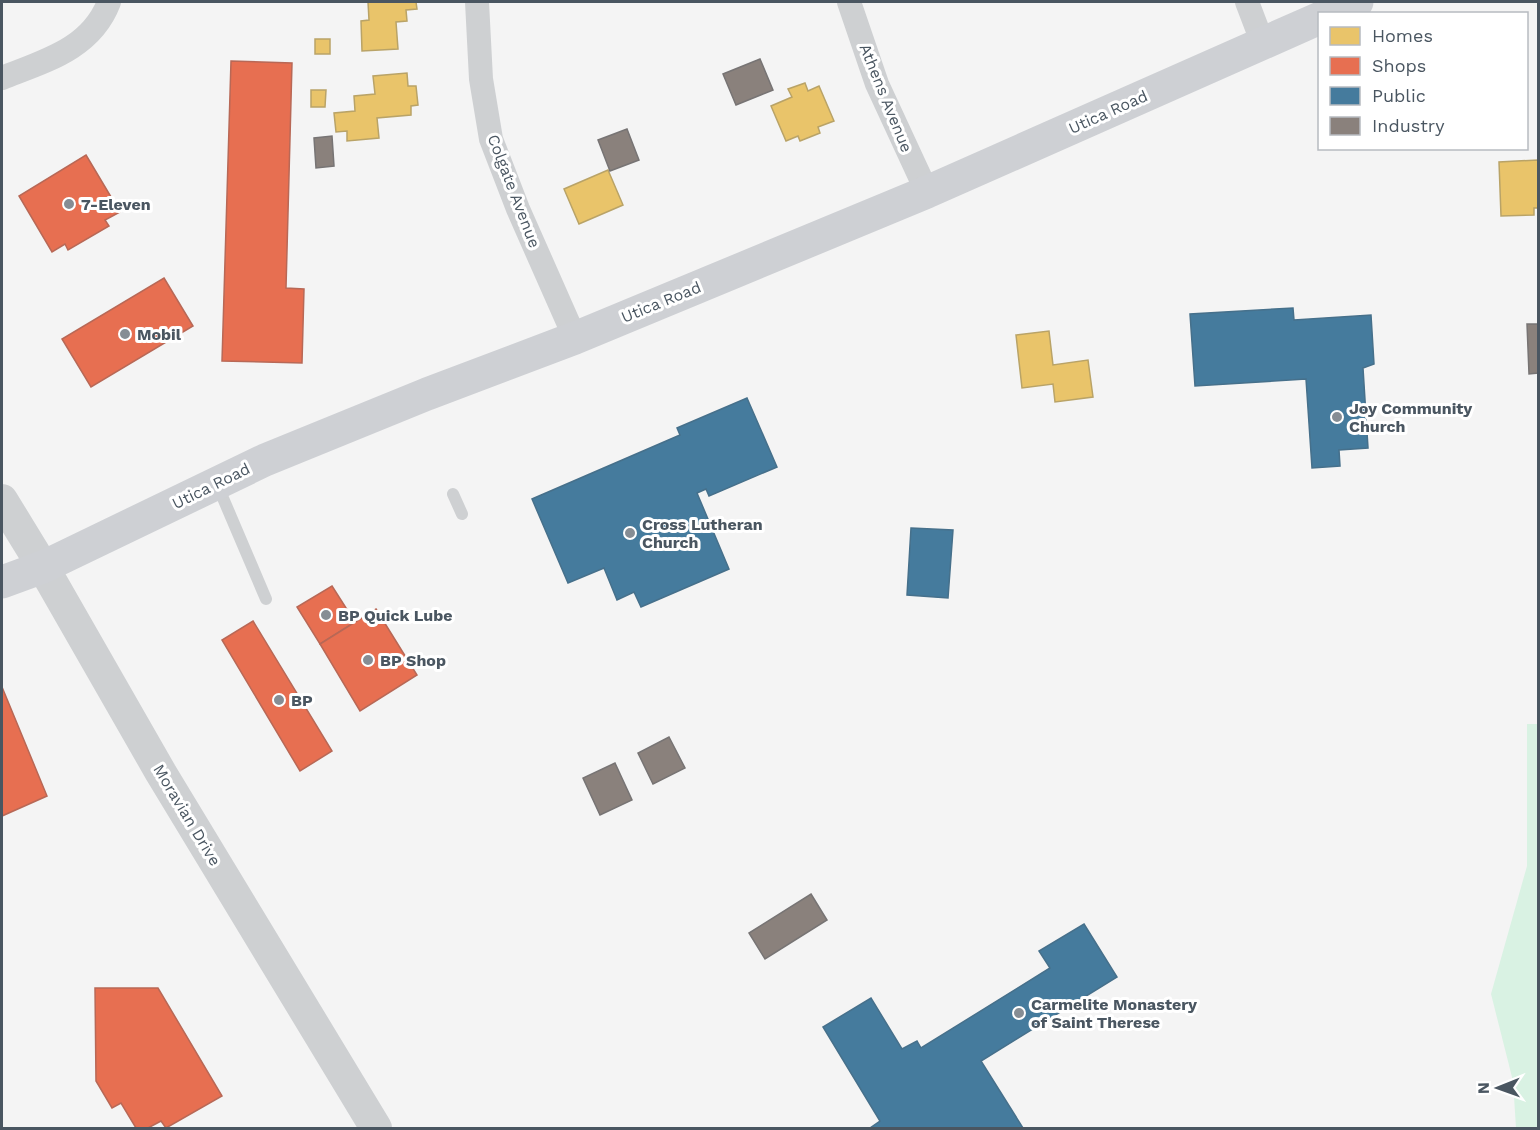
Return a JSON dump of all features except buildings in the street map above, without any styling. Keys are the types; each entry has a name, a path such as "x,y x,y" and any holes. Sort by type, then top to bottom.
{"main road":[{"path":"1334,12 1357,2"},
{"name":"Utica Road","path":"2,582 43,567 265,460 427,393 575,338 927,192 1318,19"}],"street":[{"path":"2,78 57,57 82,40 103,17 109,2"},
{"name":"Colgate Avenue","path":"477,2 481,79 491,139 518,209 575,338"},
{"name":"Athens Avenue","path":"849,2 878,84 927,192"},
{"path":"1247,2 1263,44"},
{"name":"Moravian Drive","path":"2,500 161,772 376,1128"}],"lane":[{"path":"217,483 266,599"},
{"path":"453,494 462,514"}],"green space":[{"path":"1527,724 1538,724 1538,1128 1516,1128 1513,1081 1491,994 1527,866"}],"place":[{"name":"7-Eleven","path":"69,204"},
{"name":"Mobil","path":"125,334"},
{"name":"Joy Community Church","path":"1337,417"},
{"name":"Cross Lutheran Church","path":"630,533"},
{"name":"BP Quick Lube","path":"326,615"},
{"name":"BP Shop","path":"368,660"},
{"name":"BP","path":"279,700"},
{"name":"Carmelite Monastery of Saint Therese","path":"1019,1013"}]}
